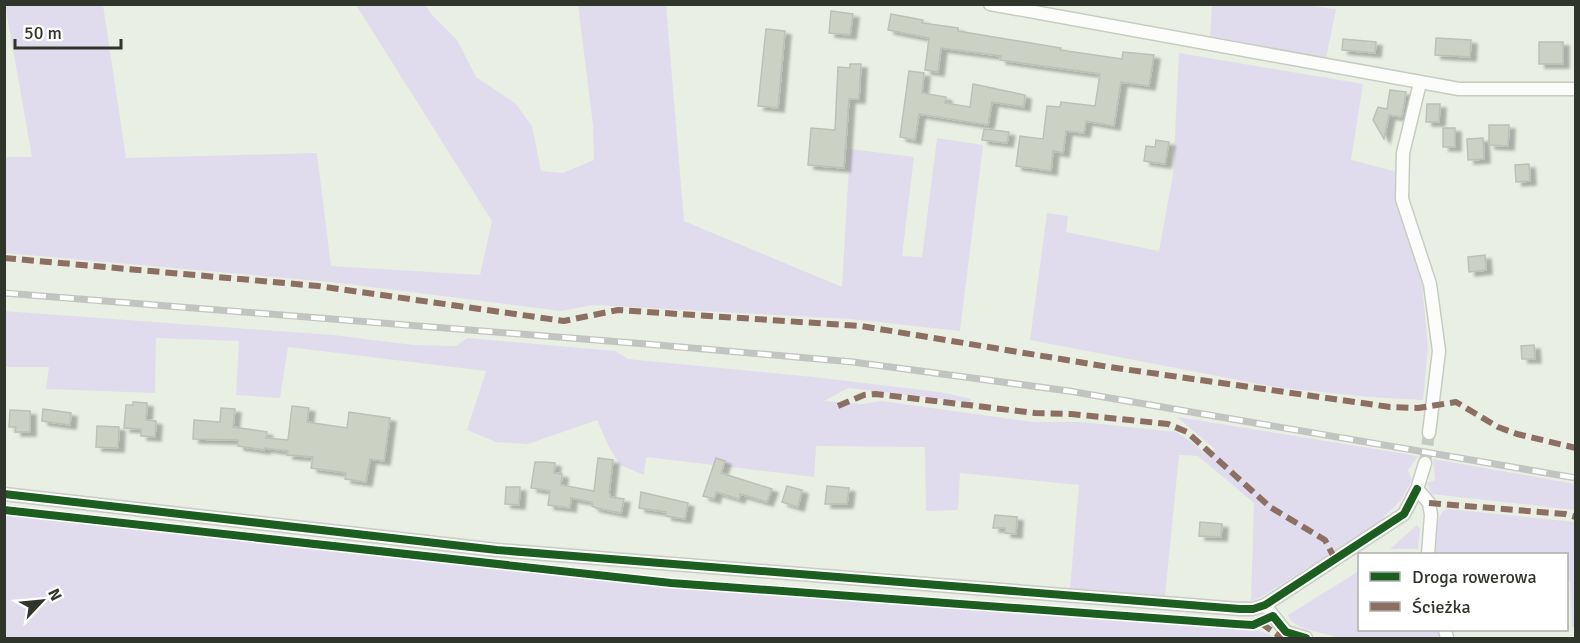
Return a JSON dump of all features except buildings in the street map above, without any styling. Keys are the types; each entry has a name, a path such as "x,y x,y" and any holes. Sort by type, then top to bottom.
{"street":[{"path":"990,4 1459,88 1575,89"},
{"path":"1420,82 1403,153 1402,199 1430,284 1438,351 1429,434"},
{"path":"4,494 497,550 1161,604 1253,609 1265,605 1404,514 1418,489 1425,463"},
{"path":"1418,489 1429,503 1431,515 1428,553"},
{"path":"1265,605 1286,632 1306,639"}],"shaded area":[{"path":"5,4 103,5 126,158 317,153 331,266 480,275 492,221 356,5 426,5 431,14 457,40 476,77 515,103 532,126 541,171 563,173 594,160 593,125 578,5 666,5 684,221 842,287 850,149 914,157 902,256 922,257 937,138 983,145 960,331 850,319 593,305 561,311 331,282 5,253 5,157 32,157"},
{"path":"1295,4 1336,9 1326,58 1210,36 1212,5"},
{"path":"1179,53 1363,84 1351,160 1397,172 1395,200 1422,283 1428,348 1423,400 1274,387 1030,340 1047,213 1068,216 1066,232 1159,251 1173,174"},
{"path":"4,311 333,335 413,345 456,346 467,338 615,351 628,359 813,377 940,392 971,399 970,402 848,388 824,401 862,404 882,401 1033,422 1081,422 1176,432 1205,454 1215,449 1177,417 1418,456 1408,470 1412,480 1401,500 1377,524 1261,597 1251,601 1254,503 1198,456 1179,455 1165,596 1070,589 1079,485 960,473 958,510 926,511 925,447 816,446 814,477 646,457 644,475 620,465 597,420 528,444 496,442 467,430 486,371 288,347 280,398 236,395 239,341 156,338 155,393 46,389 49,367 5,367"},
{"path":"1433,459 1575,484 1575,510 1431,494 1427,483 1435,480"},
{"path":"1448,509 1575,522 1575,627 1572,627 1568,553 1434,553 1436,524 1443,511"},
{"path":"5,514 644,585 1260,631 1278,638 5,638"},
{"path":"1417,525 1420,529 1418,549 1390,549"},
{"path":"1358,572 1358,631 1438,631 1441,638 1339,638 1303,628 1291,620 1288,615"}],"tunnel":[{"path":"1425,463 1429,433"}],"railway":[{"path":"4,293 853,362 1069,391 1576,478"}],"marked path":[{"path":"4,258 318,286 564,321 618,310 861,326 1109,367 1390,407 1418,408 1456,402 1498,427 1517,434 1576,448"},
{"path":"838,406 864,395 876,394 1035,413 1071,414 1168,424 1187,432 1270,507 1325,540 1335,559"},
{"path":"1429,503 1565,514 1576,517"},
{"path":"1261,623 1282,638"}],"cycle path":[{"path":"4,494 497,550 1253,609 1265,605 1404,514 1417,489"},
{"path":"4,510 671,583 1253,625 1273,616 1286,632 1306,638"}]}
